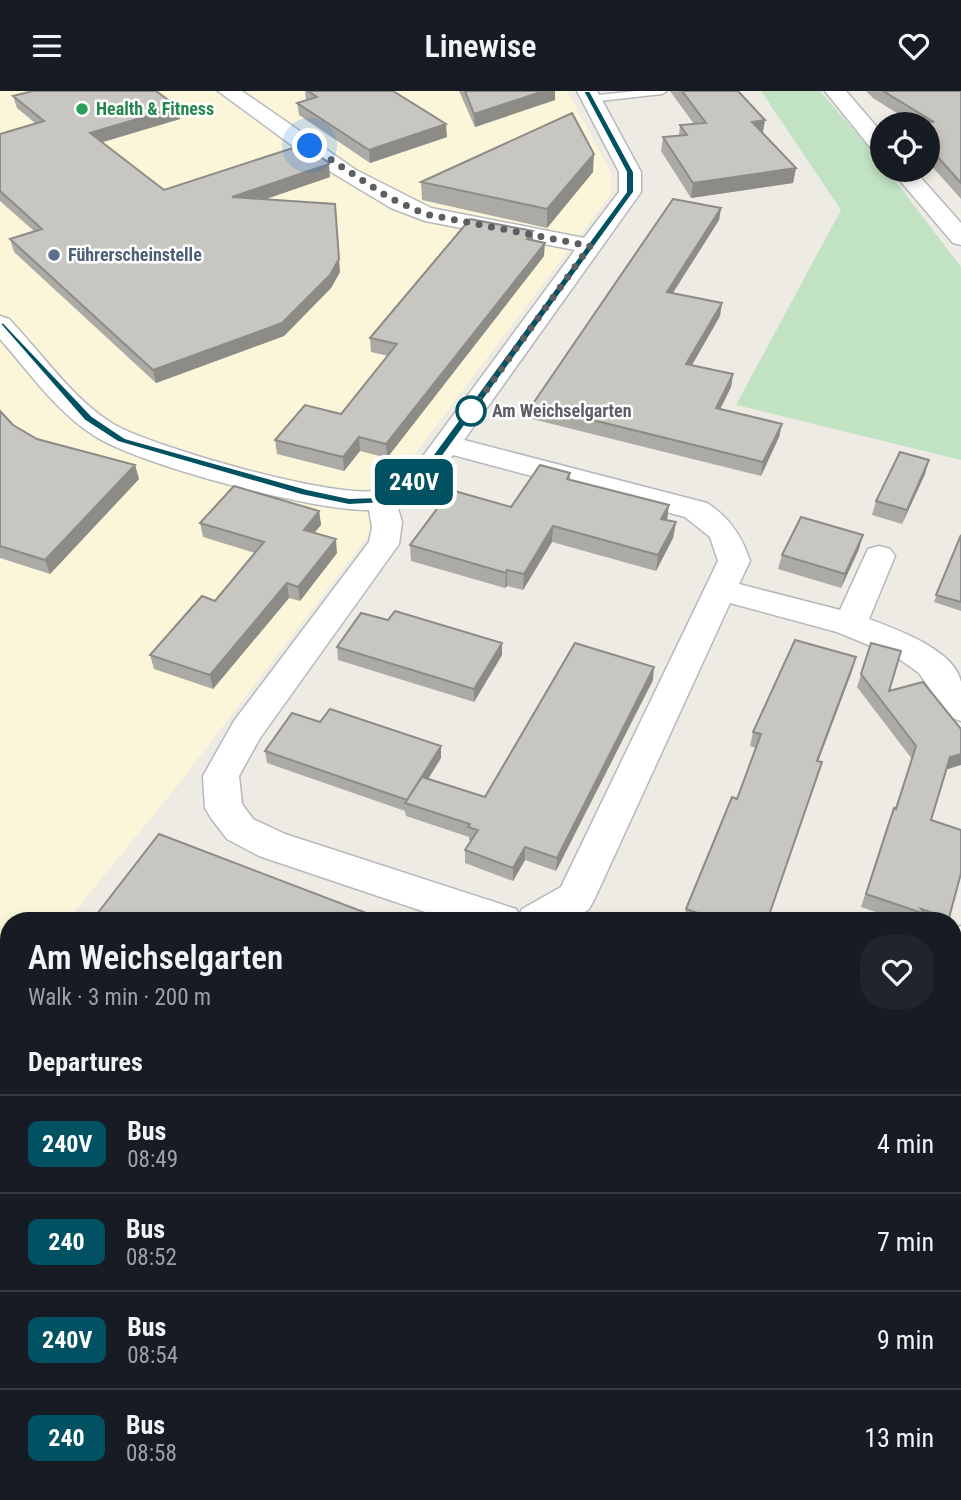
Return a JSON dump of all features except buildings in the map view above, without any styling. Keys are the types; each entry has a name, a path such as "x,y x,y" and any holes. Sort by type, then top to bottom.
{"street":[{"path":"228,91 343,169 404,206 425,214 590,246"},
{"path":"835,91 870,133"},
{"path":"0,324 88,418 121,440 305,492 349,501 380,501 405,490 425,473 630,192 630,172 589,95"},
{"path":"912,182 961,238"},
{"path":"446,444 696,510 716,521 730,545 734,561 575,898 555,912"},
{"path":"380,501 389,526 384,544 246,730 221,776 224,808 240,829 272,845 475,912"},
{"path":"850,626 878,556"},
{"path":"722,590 850,626 901,644 928,662 961,708"}],"lane":[{"path":"589,95 662,91"}],"shaded area":[{"path":"0,91 567,91 611,173 611,194 398,476 371,532 181,781 75,912 0,912"}],"green space":[{"path":"761,91 820,91 870,149 870,182 896,182 961,267 961,460 736,405 841,210"}],"bus line":[{"name":"240V","path":"0,324 88,418 121,440 305,492 349,501 380,501 405,490 425,473 630,192 630,172 587,91"}],"place":[{"name":"Health & Fitness","path":"82,109"},
{"name":"Führerscheinstelle","path":"54,255"},
{"name":"Am Weichselgarten","path":"471,411"}],"route":[{"path":"310,146 388,197 425,214 590,246 466,418 471,411"}]}
